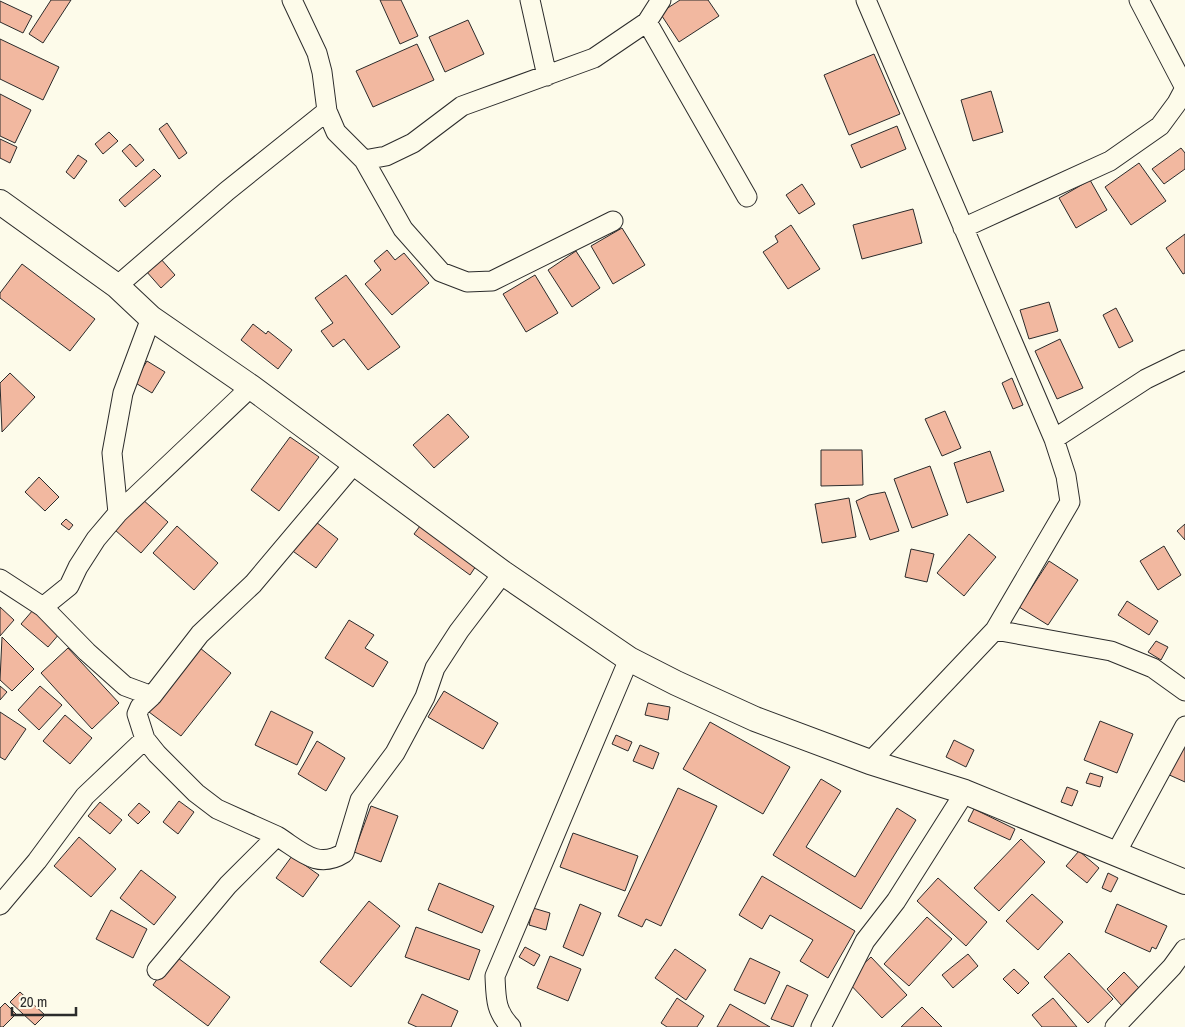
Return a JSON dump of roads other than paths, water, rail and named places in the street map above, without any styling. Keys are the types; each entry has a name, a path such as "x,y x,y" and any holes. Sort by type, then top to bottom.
{"street":[{"path":"292,0 317,53 322,72 327,111 336,132 364,160 403,229 441,272 467,282 492,281 614,221"},
{"path":"530,0 547,76"},
{"path":"364,160 386,156 413,142 462,106 594,58 647,22 661,0"},
{"path":"866,0 1054,439 1066,476 1070,502 995,630 870,762"},
{"path":"964,228 1110,161 1160,126 1178,103 1185,88 1139,0"},
{"path":"647,22 748,197"},
{"path":"117,286 227,191 327,111"},
{"path":"0,202 117,286 151,318 251,386 503,573 629,658 676,683 755,719 870,762 965,792 1116,853 1183,876"},
{"path":"118,513 112,453 123,393 151,318"},
{"path":"1054,439 1146,379 1185,360"},
{"path":"43,607 69,586 78,567 96,539 118,513 251,386"},
{"path":"355,463 253,584 200,634 152,696 140,707 137,714 145,738 157,754 196,793 217,809 277,836 318,861 332,861 344,853 360,800 395,754 425,698 434,668 459,631 503,573"},
{"path":"0,579 43,607 87,652 125,686 152,696"},
{"path":"995,630 1111,651 1153,668 1185,691"},
{"path":"511,1027 503,1019 496,1005 495,976 629,658"},
{"path":"1116,853 1185,726"},
{"path":"0,905 37,861 85,796 145,738"},
{"path":"821,1027 865,941 896,901 965,792"},
{"path":"157,970 234,878 277,836"},
{"path":"1115,1027 1172,968 1185,949"}]}
